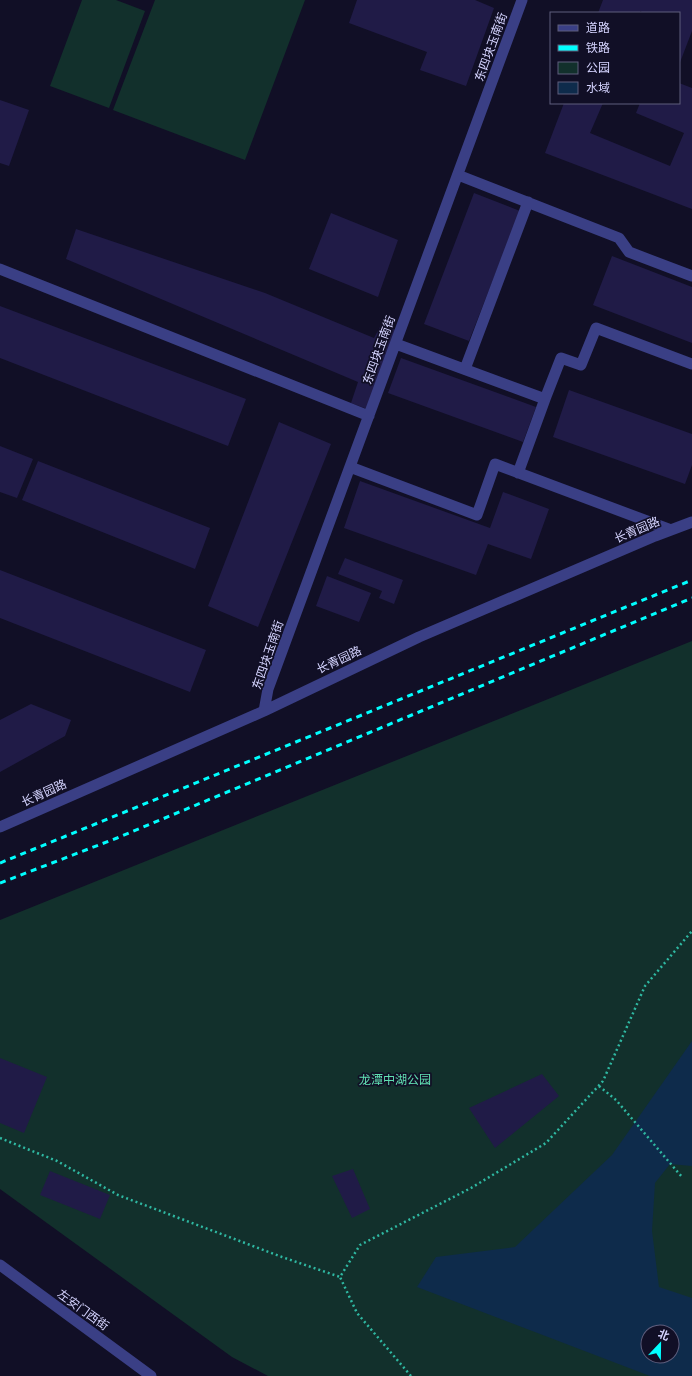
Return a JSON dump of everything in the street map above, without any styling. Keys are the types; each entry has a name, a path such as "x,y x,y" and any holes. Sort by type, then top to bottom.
{"street":[{"name":"东四块玉南街","path":"264,711 268,689 522,0"},
{"path":"458,175 620,238 629,252 692,276"},
{"path":"464,369 528,202"},
{"path":"0,269 369,416"},
{"path":"518,472 561,358 581,365 596,328 692,364"},
{"path":"396,344 545,399"},
{"path":"350,467 477,515 496,464 671,530"},
{"name":"长青园路","path":"0,827 264,711 420,637 692,522"},
{"name":"左安门西街","path":"0,1265 151,1376"}],"path":[{"path":"340,1277 360,1245 471,1188 546,1143 603,1082 645,986 692,931"},
{"path":"599,1086 616,1100 682,1177"},
{"path":"0,1138 57,1161 118,1195 282,1257 340,1277 357,1313 411,1376"}],"green space":[{"path":"82,0 116,0 145,11 109,108 50,86"},
{"path":"155,0 305,0 245,160 113,110"},
{"name":"龙潭中湖公园","path":"692,641 692,1376 268,1376 232,1357 0,1189 0,920"}],"water":[{"path":"692,1041 692,1166 670,1164 655,1183 652,1231 659,1287 692,1298 692,1376 650,1376 417,1287 436,1257 515,1247 612,1155"}],"building":[{"path":"357,0 475,0 494,8 466,86 420,70 427,52 349,23"},
{"path":"603,0 692,0 692,31 680,62 680,12 598,12"},
{"path":"680,83 692,88 692,209 545,153 564,104 603,104 590,133 670,166 684,133 636,113 640,104 680,104"},
{"path":"0,100 29,110 9,166 0,163"},
{"path":"474,193 520,211 469,341 424,324"},
{"path":"331,213 398,240 378,297 309,269"},
{"path":"76,229 265,293 374,338 381,325 396,330 367,409 351,403 358,382 66,259"},
{"path":"612,256 692,287 692,343 593,305"},
{"path":"0,306 246,399 228,446 0,358"},
{"path":"401,358 536,407 523,442 388,393"},
{"path":"569,390 692,434 692,465 685,484 553,437"},
{"path":"279,422 331,444 258,627 208,606"},
{"path":"0,446 33,459 17,498 0,492"},
{"path":"38,461 210,528 195,569 22,500"},
{"path":"360,481 490,528 503,492 549,509 531,559 488,544 476,575 344,528"},
{"path":"345,558 403,580 394,604 379,598 382,591 338,574"},
{"path":"0,570 206,650 190,692 0,618"},
{"path":"327,576 371,593 359,622 316,606"},
{"path":"31,704 71,720 65,736 0,772 0,720"},
{"path":"0,1058 47,1077 24,1133 0,1123"},
{"path":"542,1074 559,1096 495,1148 469,1108"},
{"path":"353,1169 370,1209 352,1218 332,1176"},
{"path":"50,1171 110,1195 100,1219 40,1195"}],"railway":[{"path":"0,863 692,580"},
{"path":"0,883 117,838 692,598"}]}
